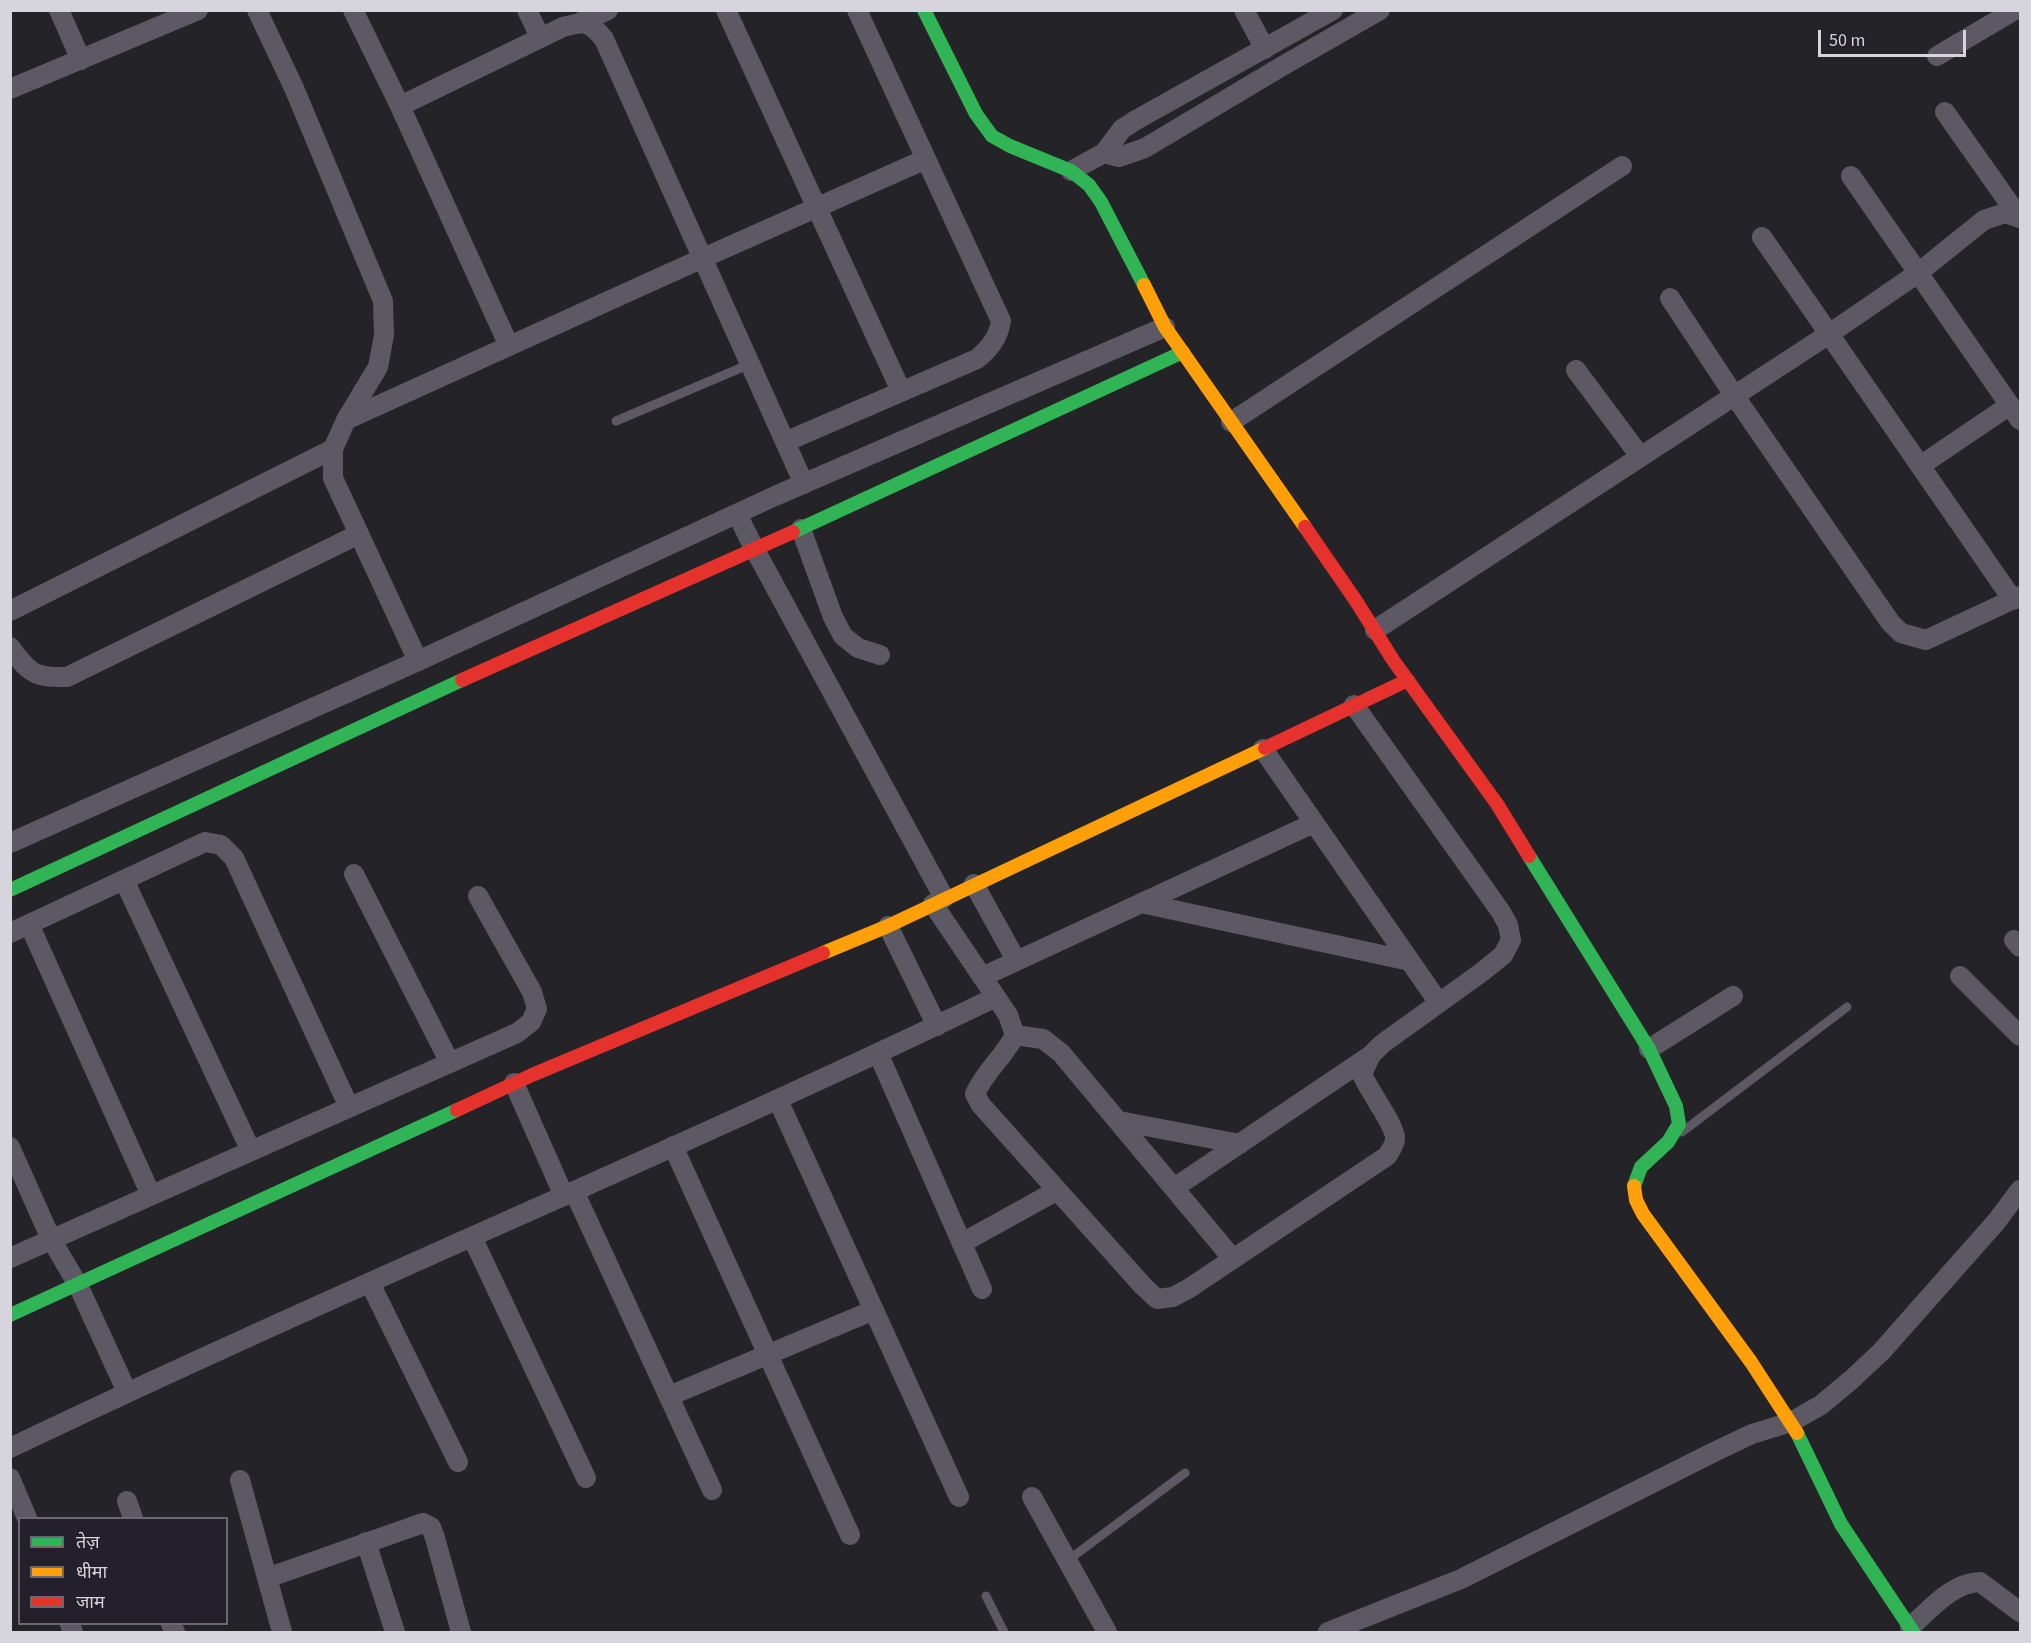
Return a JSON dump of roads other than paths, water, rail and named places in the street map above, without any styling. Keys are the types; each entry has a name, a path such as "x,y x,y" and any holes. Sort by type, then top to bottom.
{"street":[{"path":"59,10 81,60"},
{"path":"10,89 198,10"},
{"path":"257,10 294,88 383,301 384,336 378,367 346,420 333,449 333,478 418,661"},
{"path":"353,10 400,106 509,346"},
{"path":"528,10 540,37"},
{"path":"400,106 540,37 608,10"},
{"path":"726,10 901,392"},
{"path":"785,442 977,358 990,348 999,334 1001,321 857,10"},
{"path":"924,10 976,114 992,136 1010,146 1071,171 1089,186 1101,202 1165,327 1376,630 1408,680 1497,804 1649,1049 1676,1106 1679,1124 1668,1142 1641,1167 1634,1184 1636,1200 1643,1214 1751,1362 1791,1422 1841,1524 1911,1630 1954,1589 1968,1582 1980,1582 2020,1612"},
{"path":"1244,10 1265,49"},
{"path":"1071,171 1104,153 1122,129 1136,120 1333,10"},
{"path":"1104,153 1119,157 1145,148 1380,10"},
{"path":"1937,56 2015,18"},
{"path":"581,22 594,26 604,39 804,484"},
{"path":"1945,111 2020,218"},
{"path":"346,420 926,159"},
{"path":"1231,422 1622,166"},
{"path":"1851,176 2015,413 1920,466"},
{"path":"1376,630 1829,334 1918,273 1984,220 2005,213 2020,218"},
{"path":"1670,298 1734,395 1890,622 1900,633 1926,640 2017,598 1920,466 1762,237"},
{"path":"10,843 418,661 804,484 1165,327"},
{"path":"10,890 424,697 801,529 1183,352"},
{"path":"1576,370 1640,456"},
{"path":"10,610 333,449"},
{"path":"737,514 938,901 1008,1015 1015,1035 1008,1050 982,1078 975,1094 981,1105 1056,1191 1156,1299 1173,1297 1387,1156 1396,1141 1395,1130 1367,1088 1362,1074 1371,1055"},
{"path":"801,529 833,618 843,636 858,648 880,656"},
{"path":"10,647 26,668 45,677 67,677 359,534"},
{"path":"10,1315 514,1083 888,926 1408,680"},
{"path":"1174,1188 1371,1055 1382,1044 1503,955 1511,940 1508,925 1354,705"},
{"path":"1263,749 1439,1003"},
{"path":"982,976 1314,823"},
{"path":"10,933 206,842 221,845 234,858 349,1107"},
{"path":"354,874 450,1063"},
{"path":"124,880 251,1151"},
{"path":"974,884 1017,960"},
{"path":"10,1258 517,1033 531,1022 537,1009 532,992 478,896"},
{"path":"1141,903 1410,961"},
{"path":"29,924 151,1195"},
{"path":"888,926 937,1026"},
{"path":"1960,976 2020,1036"},
{"path":"1649,1049 1733,996"},
{"path":"10,1448 127,1392 778,1100 996,997"},
{"path":"1015,1035 1043,1039 1061,1053 1233,1259"},
{"path":"878,1053 982,1289"},
{"path":"514,1083 669,1396 712,1490"},
{"path":"778,1100 959,1497"},
{"path":"1119,1121 1240,1144"},
{"path":"10,1146 51,1239 78,1285 127,1392"},
{"path":"673,1146 850,1535"},
{"path":"1332,1632 1461,1579 1714,1452 1752,1434 1791,1422 1821,1405 1881,1352 1996,1221 2020,1190"},
{"path":"962,1243 1056,1191"},
{"path":"472,1237 586,1478"},
{"path":"370,1283 458,1462"},
{"path":"669,1396 874,1310"},
{"path":"10,1478 27,1517"},
{"path":"240,1480 282,1632"},
{"path":"1032,1497 1107,1632"},
{"path":"267,1578 423,1523 431,1527 461,1632"},
{"path":"366,1542 395,1632"}],"lane":[{"path":"616,420 750,364"},
{"path":"1668,1142 1847,1007"},
{"path":"1068,1561 1185,1473"},
{"path":"986,1596 1005,1632"}]}
